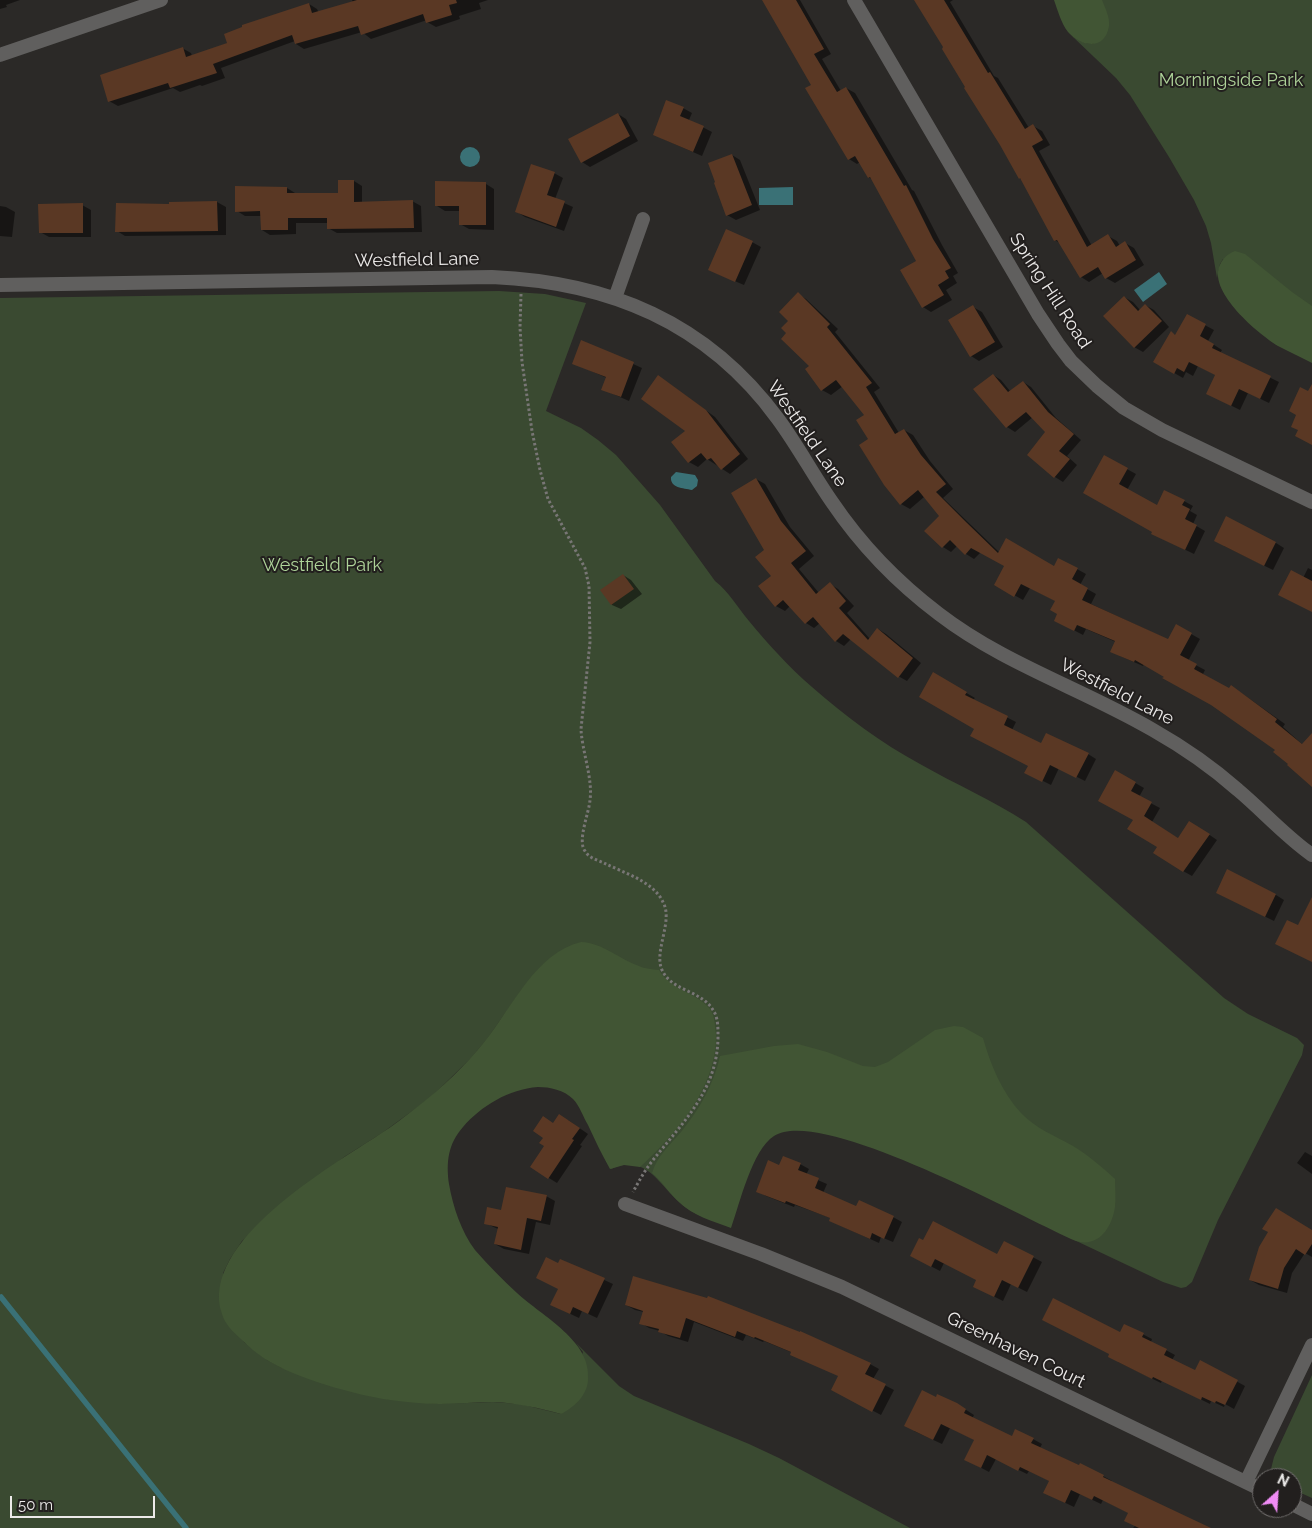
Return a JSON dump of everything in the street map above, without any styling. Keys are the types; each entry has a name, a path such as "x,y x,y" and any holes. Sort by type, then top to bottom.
{"street":[{"path":"0,55 161,0"},
{"name":"Spring Hill Road","path":"854,0 1038,314 1072,361 1106,394 1141,419 1312,502"},
{"path":"615,298 643,219"},
{"name":"Westfield Lane","path":"0,285 482,277 522,279 570,286 615,298 656,315 677,326 711,350 740,375 760,396 779,420 832,503 856,534 886,567 926,603 955,626 1000,654 1137,721 1184,749 1227,780 1291,839 1312,855"},
{"name":"Greenhaven Court","path":"625,1204 761,1254 842,1287 1252,1485"},
{"path":"1246,1482 1312,1345"}],"path":[{"path":"522,279 520,327 522,362 540,470 548,499 585,568 589,586 590,642 582,742 591,792 582,838 583,847 593,858 640,880 660,896 667,913 660,959 662,971 668,979 709,1004 714,1011 718,1025 717,1058 705,1090 688,1118 648,1167 625,1204"}],"green space":[{"path":"1054,0 1102,0 1109,23 1107,34 1103,40 1092,44 1079,41 1073,37 1063,25"},
{"name":"Morningside Park","path":"1087,0 1312,0 1312,344 1223,259 1217,278 1206,226 1194,200 1169,157 1130,95 1116,78 1072,36 1080,41 1091,44 1103,38"},
{"path":"1235,251 1245,254 1312,306 1312,363 1269,340 1248,322 1228,300 1221,288 1218,277 1219,267 1225,257"},
{"name":"Westfield Park","path":"499,291 545,294 586,303 546,411 581,428 616,455 660,505 715,581 795,672 837,708 891,747 1026,822 1224,998 1248,1014 1297,1038 1304,1045 1302,1055 1218,1220 1192,1282 1186,1287 1181,1288 1163,1282 1070,1238 1076,1241 773,1091 713,1221 699,1215 683,1205 650,1172 642,1167 623,1165 611,1169 522,989 487,1039 471,1058 430,1098 382,1133 344,1157 242,1241 223,1273 244,1342 267,1360 280,1367 332,1386 387,1399 438,1404 493,1402 520,1404 561,1414 583,1352 576,1343 619,1386 634,1396 779,1458 910,1528 0,1528 0,298"},
{"path":"581,942 597,945 641,967 659,970 676,987 698,999 710,1009 714,1018 716,1035 710,1073 702,1091 692,1108 667,1140 640,1167 624,1165 610,1169 580,1108 575,1102 565,1093 538,1087 527,1088 506,1095 478,1112 458,1133 451,1147 448,1161 449,1184 455,1210 466,1235 475,1250 496,1272 517,1293 564,1331 582,1353 587,1366 588,1380 585,1391 579,1400 561,1414 528,1406 503,1403 434,1404 390,1400 343,1390 292,1373 255,1352 235,1334 225,1321 222,1314 220,1287 230,1260 249,1234 274,1209 303,1186 390,1128 435,1092 461,1068 485,1041 538,969 565,948"},
{"path":"954,1026 963,1027 983,1038 1002,1087 1021,1113 1039,1127 1084,1153 1115,1179 1115,1204 1111,1222 1098,1239 1084,1242 1076,1241 923,1168 834,1136 798,1131 774,1136 766,1143 753,1165 731,1228 690,1211 652,1173 660,1156 688,1124 700,1106 714,1077 720,1056 774,1046 798,1044 827,1052 863,1066 875,1067 888,1062 935,1030"},
{"path":"1312,1375 1312,1498 1302,1494 1302,1468 1271,1468 1274,1457"}],"water":[{"path":"470,147 477,150 480,157 477,164 470,167 463,164 460,157 463,150"},
{"path":"793,187 793,205 759,205 759,188"},
{"path":"1159,272 1167,284 1143,302 1134,290"},
{"path":"676,472 695,475 698,480 697,486 692,490 675,485 671,481 671,477"}],"building":[{"path":"357,0 456,0 457,3 449,5 452,15 426,23 423,14 361,35 358,26 295,44 292,35 213,64 217,73 170,88 168,83 108,102 100,75 183,47 186,57 227,43 224,34 242,27 242,25 309,3 312,13"},
{"path":"762,0 796,0 824,49 814,54 837,92 846,87 904,186 906,185 933,239 951,268 945,271 949,278 938,285 944,295 922,308 900,270 916,261 870,177 868,178 855,156 848,160 805,88 811,85"},
{"path":"914,0 944,0 988,73 990,72 1025,129 1033,124 1043,140 1032,146 1087,247 1108,234 1116,247 1125,241 1136,260 1105,279 1098,267 1080,278 1057,240 1054,241 1020,178 964,88 942,49 943,47"},
{"path":"666,100 684,107 680,116 704,126 693,152 653,135"},
{"path":"618,113 630,136 581,163 568,139"},
{"path":"732,154 752,205 726,216 708,163"},
{"path":"531,164 555,172 547,195 565,201 556,227 515,212"},
{"path":"338,180 354,180 354,202 413,200 414,228 327,229 327,218 288,218 288,230 261,230 260,211 235,212 235,186 287,187 287,193 338,193"},
{"path":"435,181 486,182 486,225 459,225 459,206 435,206"},
{"path":"217,201 218,231 115,232 116,203 169,204 169,202"},
{"path":"83,203 83,233 39,233 38,204"},
{"path":"726,229 753,241 735,282 708,270"},
{"path":"798,292 830,324 827,327 872,383 866,387 895,434 904,429 921,455 946,484 936,492 998,553 1006,538 1054,566 1058,558 1078,568 1072,579 1088,588 1082,600 1168,639 1176,624 1192,633 1180,655 1197,664 1194,669 1229,688 1231,685 1277,719 1275,722 1302,744 1312,733 1312,787 1273,752 1275,750 1211,705 1162,678 1164,677 1135,660 1134,662 1110,652 1115,641 1077,625 1074,631 1054,621 1057,614 1050,610 1055,601 1021,584 1014,597 994,585 1004,566 971,548 965,555 950,540 942,548 924,531 939,516 918,490 900,505 884,485 859,445 868,439 856,420 864,415 836,380 821,391 805,369 809,366 781,339 786,333 781,328 788,321 779,312"},
{"path":"1124,296 1138,311 1145,304 1162,321 1134,348 1103,316"},
{"path":"973,305 995,342 970,357 948,320"},
{"path":"1187,314 1206,324 1200,336 1214,344 1212,348 1271,376 1260,399 1239,389 1231,406 1206,394 1215,375 1189,362 1184,372 1177,368 1174,374 1153,362 1171,331 1175,335"},
{"path":"581,340 634,362 621,397 601,390 606,377 572,364"},
{"path":"993,374 1008,392 1023,381 1048,412 1074,434 1059,451 1070,459 1054,478 1027,455 1045,432 1026,412 1006,428 973,389"},
{"path":"658,375 706,410 740,454 721,470 711,458 707,460 701,453 688,463 671,442 685,431 641,399"},
{"path":"1312,384 1312,445 1295,436 1298,430 1291,427 1296,415 1289,411 1300,387 1308,391"},
{"path":"1104,455 1128,468 1119,484 1157,505 1164,490 1185,500 1182,505 1190,509 1185,519 1197,525 1185,550 1151,534 1152,532 1083,493"},
{"path":"756,478 781,521 806,551 791,563 816,594 830,582 846,601 839,608 868,640 877,628 913,658 898,678 843,634 835,642 813,617 805,624 783,600 775,607 758,586 771,576 755,557 764,550 731,493"},
{"path":"1226,516 1276,542 1264,566 1214,541"},
{"path":"1291,570 1312,581 1312,612 1278,595"},
{"path":"623,574 634,589 611,605 600,590"},
{"path":"933,672 967,692 965,695 1008,716 1004,725 1041,743 1046,733 1089,753 1076,778 1050,765 1042,782 1024,773 1028,766 970,736 974,729 919,697"},
{"path":"1115,770 1136,782 1131,791 1152,802 1144,816 1178,838 1189,821 1210,834 1183,872 1153,853 1157,847 1127,829 1133,820 1098,801"},
{"path":"1227,869 1276,894 1265,917 1216,893"},
{"path":"1312,897 1312,962 1275,944 1287,920 1298,925"},
{"path":"559,1114 580,1128 548,1179 530,1167 544,1146 539,1143 543,1138 533,1131 543,1116 553,1123"},
{"path":"783,1156 801,1163 798,1170 819,1178 815,1188 856,1206 859,1200 894,1216 884,1239 872,1233 870,1239 829,1221 830,1218 756,1192 768,1160 779,1165"},
{"path":"506,1187 547,1195 541,1221 527,1218 521,1250 494,1244 498,1227 484,1224 487,1207 501,1210"},
{"path":"1276,1208 1312,1230 1312,1244 1305,1255 1296,1249 1284,1268 1278,1289 1249,1280 1259,1247 1268,1232 1262,1229"},
{"path":"933,1221 997,1254 1004,1241 1034,1256 1018,1288 1002,1280 994,1297 973,1287 976,1280 935,1259 931,1267 910,1256 919,1238 923,1240"},
{"path":"546,1257 558,1263 560,1259 605,1278 588,1314 573,1307 570,1314 550,1305 558,1289 536,1278"},
{"path":"633,1276 707,1298 708,1296 800,1331 871,1363 865,1374 886,1384 872,1412 831,1390 838,1376 790,1355 791,1352 755,1337 737,1331 735,1337 686,1318 680,1338 658,1332 659,1329 639,1324 643,1311 625,1305"},
{"path":"1053,1298 1120,1332 1124,1324 1144,1333 1142,1337 1167,1349 1164,1355 1195,1370 1200,1360 1238,1380 1225,1405 1202,1397 1201,1400 1153,1377 1152,1379 1108,1357 1109,1354 1042,1320"},
{"path":"922,1390 936,1397 937,1394 957,1403 966,1409 964,1413 1012,1436 1015,1429 1034,1438 1031,1443 1079,1465 1080,1463 1104,1475 1103,1477 1211,1528 1139,1528 1124,1521 1128,1513 1094,1496 1092,1500 1071,1490 1065,1503 1043,1493 1049,1481 1020,1467 1018,1471 987,1455 981,1468 964,1460 974,1440 941,1424 933,1440 904,1426"}],"waterway":[{"path":"1,1297 186,1528"}]}
